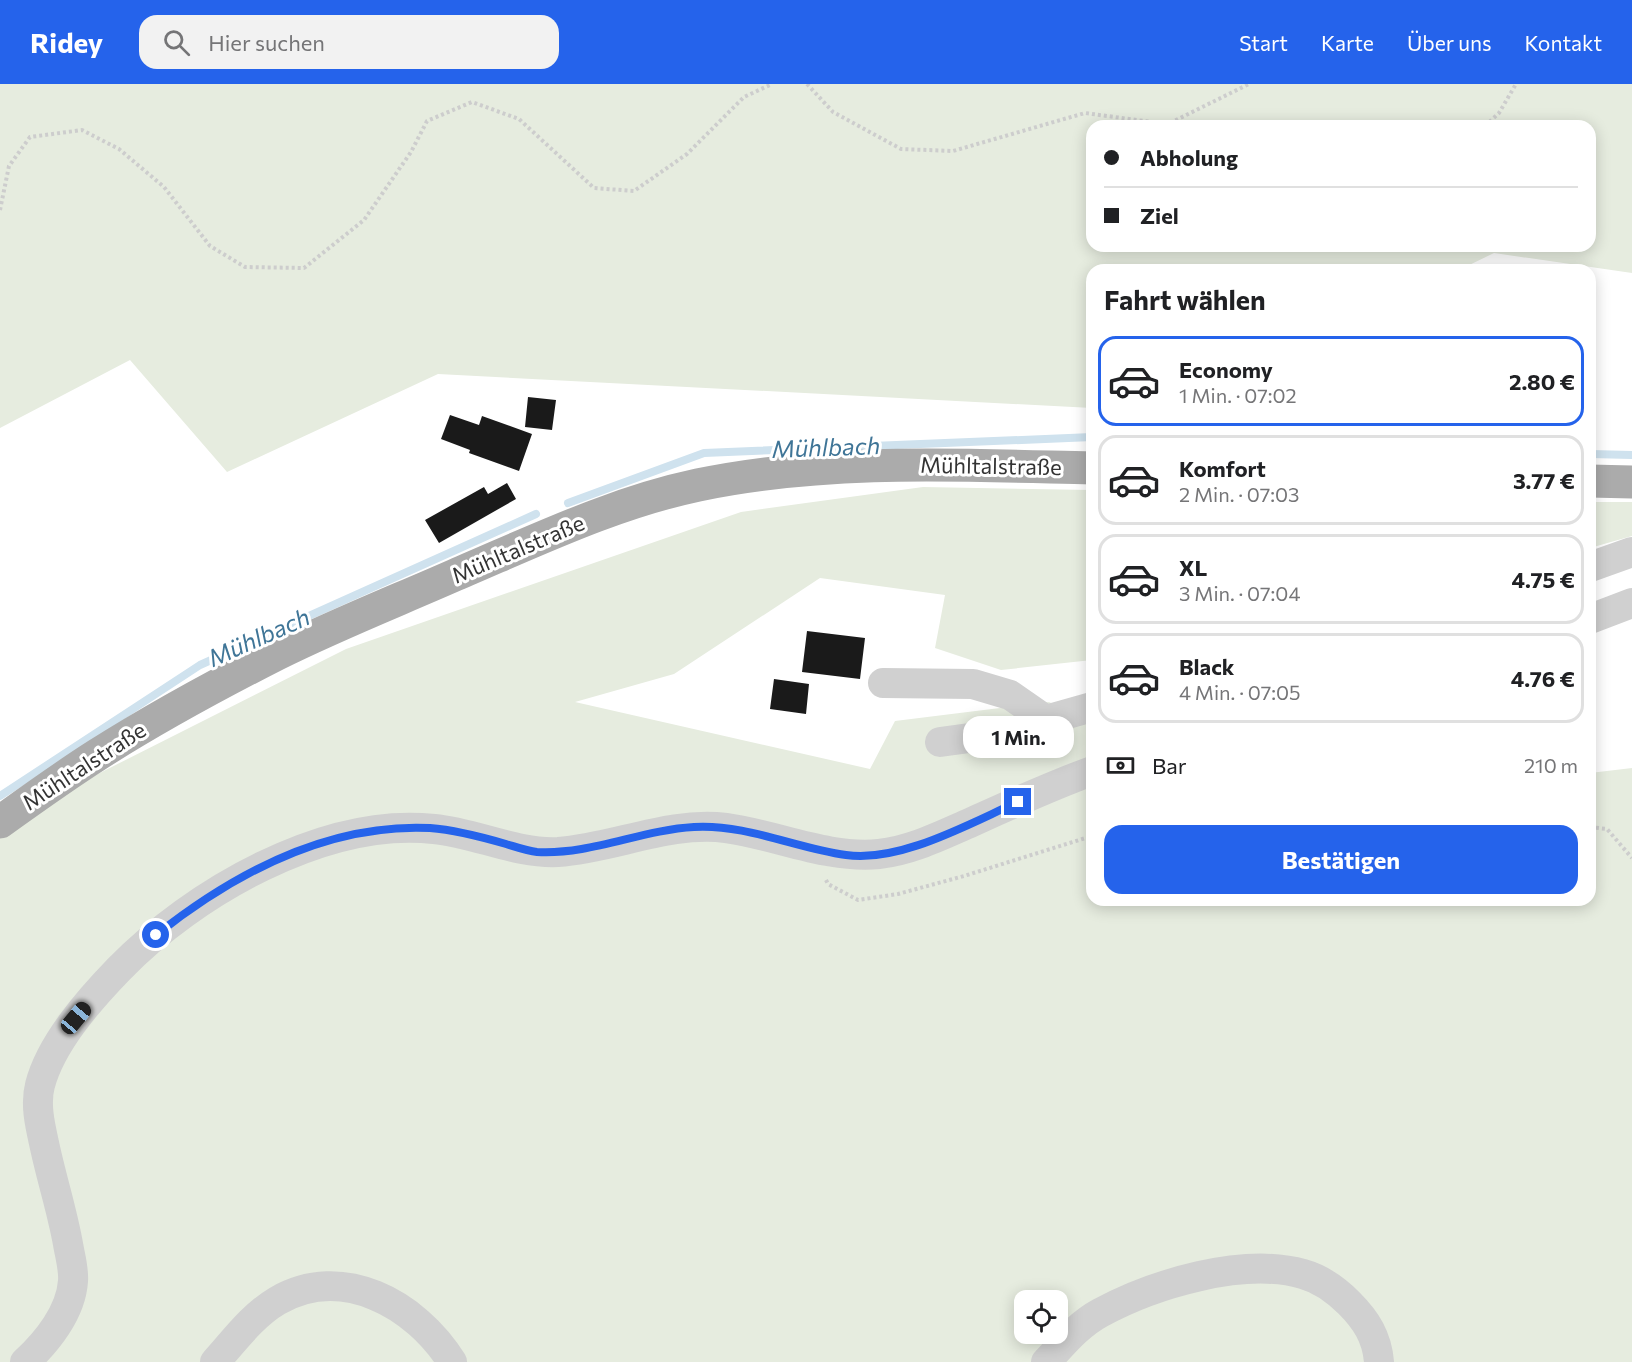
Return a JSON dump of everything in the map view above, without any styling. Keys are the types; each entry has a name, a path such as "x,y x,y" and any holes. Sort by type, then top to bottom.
{"main road":[{"name":"Mühltalstraße","path":"0,822 97,754 184,703 280,653 564,528 640,499 758,475 838,466 913,464 1086,468"},
{"path":"1596,481 1632,482"}],"street":[{"path":"1596,565 1632,552"},
{"path":"1596,617 1632,603"},
{"path":"883,683 973,684 1010,695 1046,720"},
{"path":"940,742 1021,731 1046,720 1086,709"},
{"path":"25,1362 44,1343 57,1324 67,1304 73,1281 63,1217 40,1121 39,1086 56,1048 76,1018 134,954 189,909 238,879 268,863 310,847 348,836 393,829 440,830 467,834 535,852 583,849 664,830 695,827 724,828 848,855 882,854 909,848 1086,774"},
{"path":"1046,1362 1075,1331 1098,1314 1158,1288 1217,1273 1280,1269 1304,1274 1328,1285 1344,1298 1358,1312 1372,1332 1378,1347 1380,1362"},
{"path":"215,1362 255,1318 277,1301 301,1291 331,1285 362,1289 392,1303 422,1326 445,1350 452,1362"}],"path":[{"path":"0,210 9,166 30,137 82,130 119,149 164,187 210,246 245,267 304,268 364,220 411,152 427,121 472,102 519,119 594,188 634,191 687,154 744,97 772,84"},
{"path":"807,84 833,112 901,149 953,151 1085,114 1142,120"},
{"path":"1176,120 1250,84"},
{"path":"1491,120 1499,112 1516,84"},
{"path":"1596,828 1607,829 1632,858"},
{"path":"814,848 828,884 858,900 897,894 931,885 1086,838"}],"shaded area":[{"path":"0,84 1632,84 1632,273 1596,268 1596,264 1570,264 1494,253 1471,264 1086,264 1086,408 438,374 227,472 130,360 0,428"},
{"path":"923,487 1086,490 1086,661 1001,670 935,648 945,595 820,578 674,674 575,702 870,769 895,721 1049,702 1086,719 1086,906 1596,906 1596,772 1632,768 1632,1362 0,1362 0,838 60,793 346,649 741,512"},
{"path":"1596,502 1632,502 1632,536 1596,546"}],"building":[{"path":"528,397 556,400 552,430 525,427"},
{"path":"450,415 479,425 482,416 532,434 519,471 469,453 470,450 441,439"},
{"path":"507,483 516,499 439,543 425,520 484,487 488,494"},
{"path":"807,631 865,638 860,679 802,672"},
{"path":"774,679 809,684 806,714 770,709"}],"waterway":[{"name":"Mühlbach","path":"568,503 704,453 1086,437"},
{"name":"Mühlbach","path":"1596,454 1632,455"},
{"name":"Mühlbach","path":"0,796 200,665 536,514"}],"route":[{"path":"156,935 189,909 228,884 268,863 348,836 393,829 431,828 467,834 535,852 557,852 583,849 664,830 695,827 724,828 848,855 882,854 909,848 1018,802"}]}
